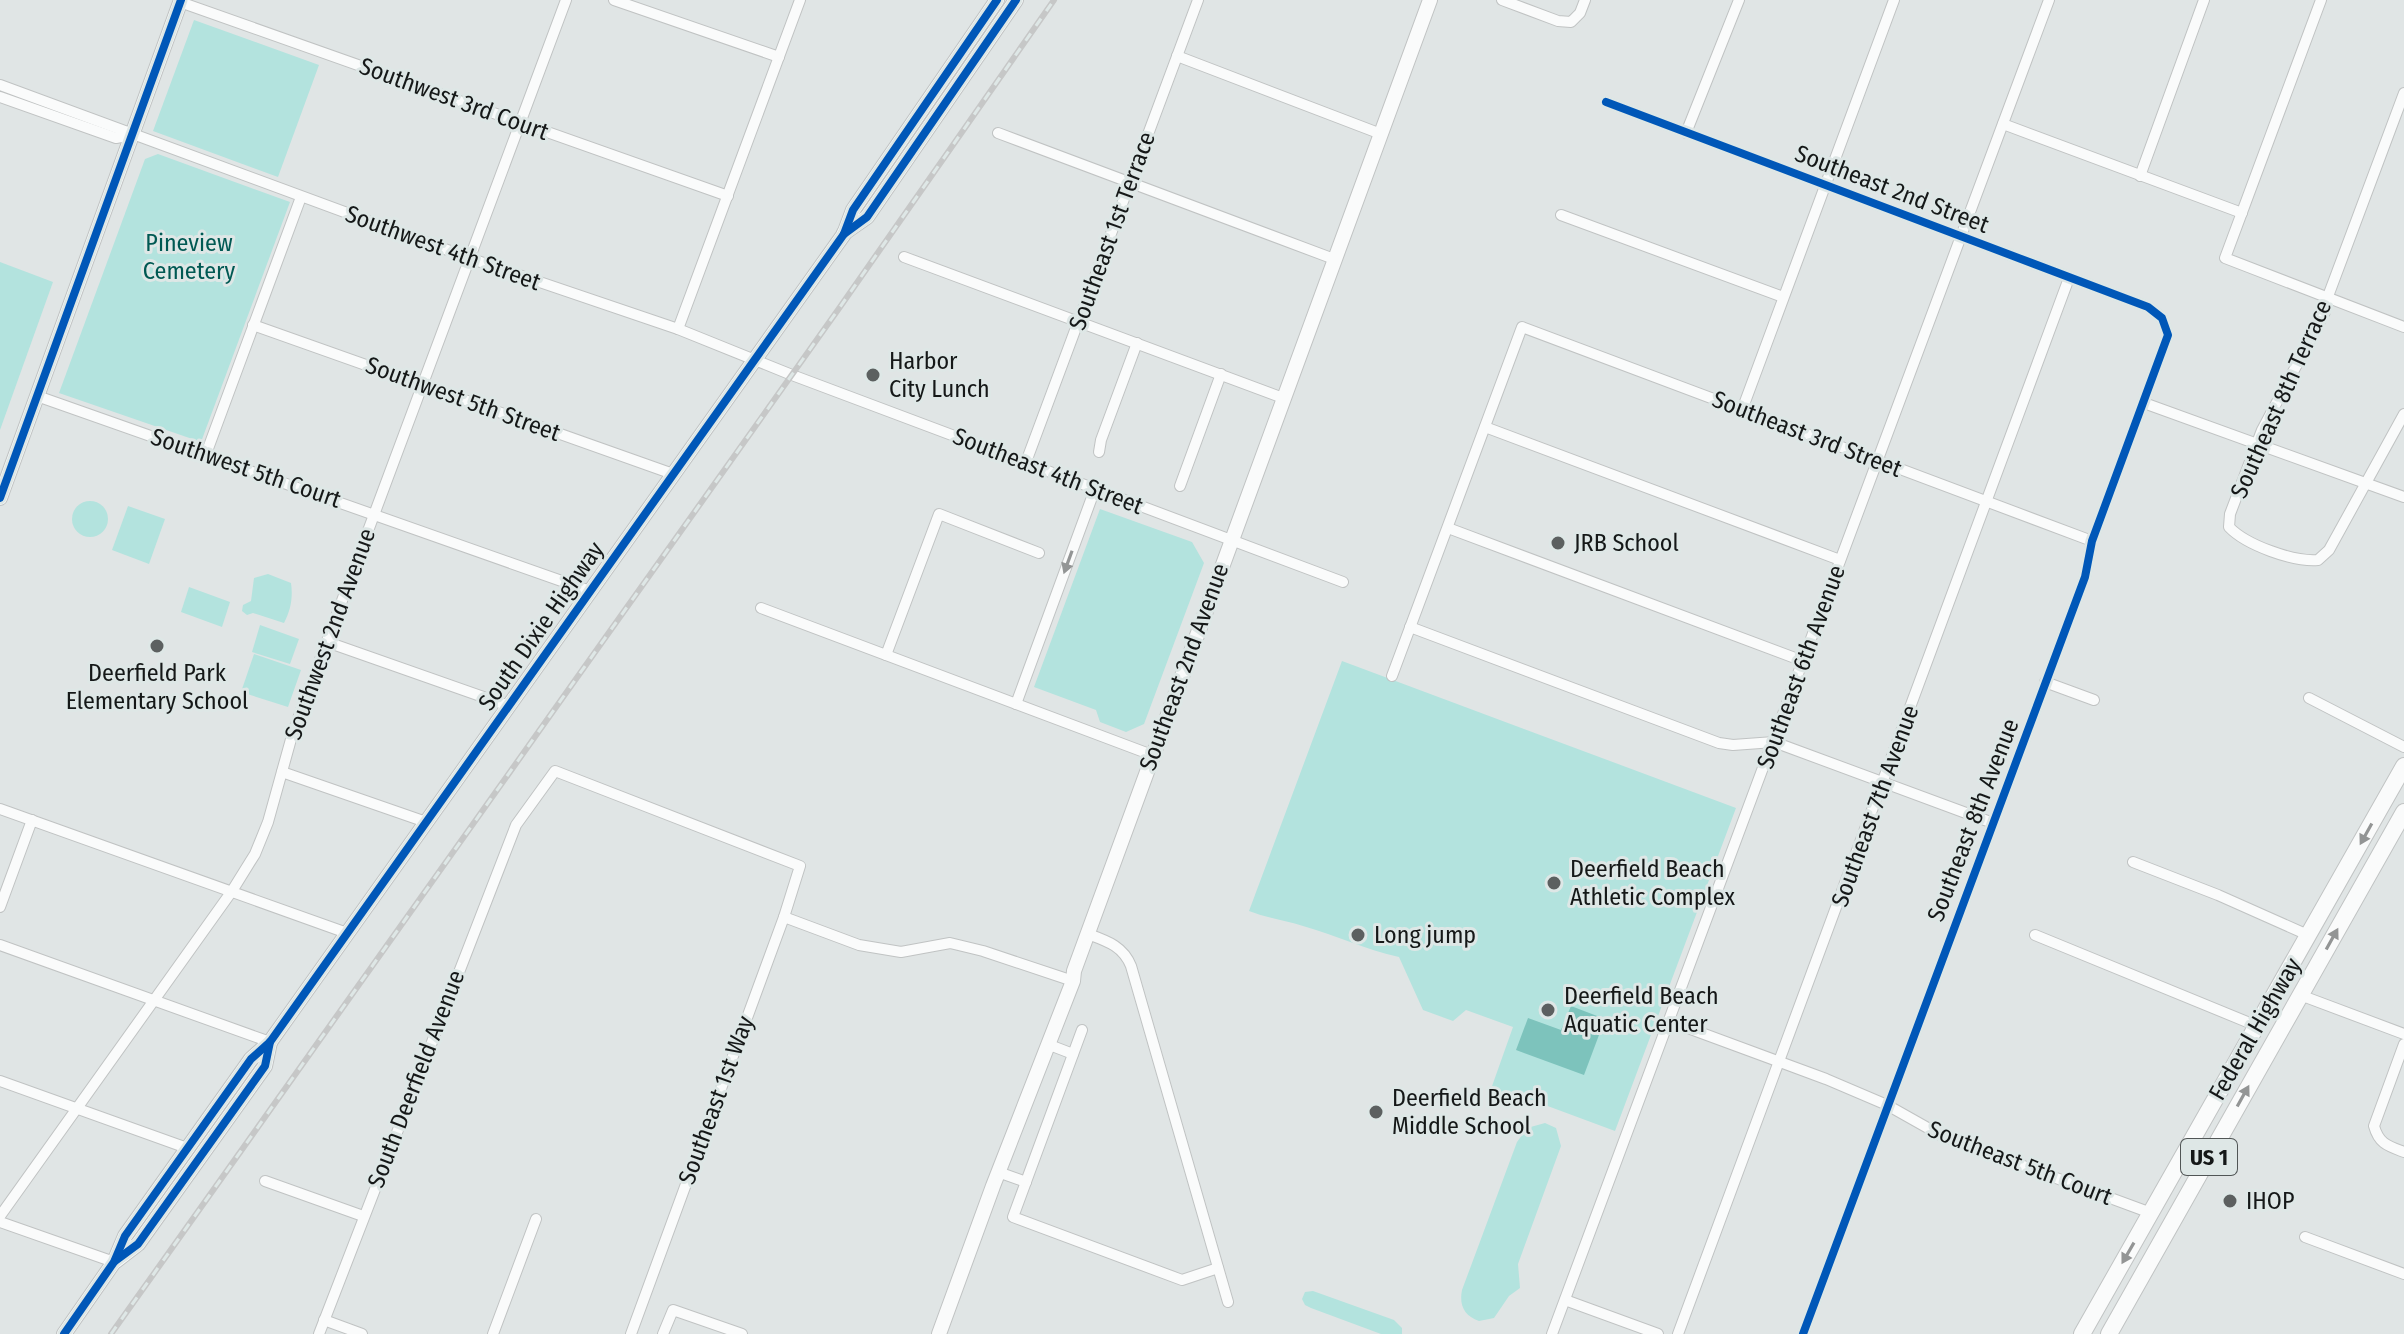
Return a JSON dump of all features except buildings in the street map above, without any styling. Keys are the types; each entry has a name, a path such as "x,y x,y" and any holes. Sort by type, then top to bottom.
{"main road":[{"name":"South Dixie Highway","path":"64,1334 114,1262 125,1236 187,1148 251,1059 270,1042 844,234 853,210 997,0"},
{"name":"South Dixie Highway","path":"844,234 867,217 1016,0"},
{"name":"Southeast 2nd Avenue","path":"939,1334 1073,981 1152,755 1430,0"},
{"path":"0,498 180,1"},
{"name":"Federal Highway","path":"2082,1334 2404,766"},
{"name":"Federal Highway","path":"2109,1334 2404,812"},
{"path":"2300,995 2298,985 2305,942"},
{"path":"2276,991 2283,1007 2280,1031"},
{"name":"South Dixie Highway","path":"114,1262 138,1244 265,1066 270,1042"},
{"path":"2180,1161 2175,1188 2182,1205"},
{"path":"2150,1262 2155,1232 2151,1213"}],"street":[{"name":"Southwest 2nd Avenue","path":"0,1219 255,854 293,732 566,0"},
{"path":"614,0 779,57"},
{"path":"678,329 800,0"},
{"name":"Southeast 1st Terrace","path":"1026,462 1198,0"},
{"path":"1502,0 1558,21 1571,22 1580,13 1585,0"},
{"path":"1686,133 1739,0"},
{"path":"1742,410 1894,0"},
{"name":"Southeast 6th Avenue","path":"1552,1334 2049,0"},
{"path":"2140,176 2204,0"},
{"path":"2321,0 2225,258 2404,327"},
{"name":"Southwest 3rd Court","path":"180,1 728,196"},
{"path":"1177,56 1381,134"},
{"name":"Southwest 4th Street","path":"0,85 469,258 678,329 754,360"},
{"name":"Southeast 8th Terrace","path":"2365,483 2329,550 2318,560 2302,561 2264,547 2239,537 2229,527 2230,514 2256,445 2320,322 2404,93"},
{"name":"Southwest 4th Street","path":"0,97 116,138 132,135"},
{"name":"Southeast 2nd Street","path":"1606,102 2148,307 2162,318"},
{"path":"2003,124 2242,213"},
{"path":"998,133 1334,259"},
{"path":"206,454 301,197"},
{"path":"1561,215 1783,297"},
{"path":"904,257 1283,398"},
{"name":"Southeast 7th Avenue","path":"1678,1334 2069,278"},
{"name":"Southeast 8th Avenue","path":"1803,1334 2085,577 2092,541 2168,335 2162,318"},
{"name":"Southwest 5th Street","path":"253,325 673,474"},
{"name":"Southeast 3rd Street","path":"1485,427 1522,327 2092,541"},
{"path":"1099,452 1137,343"},
{"name":"Southeast 4th Street","path":"754,360 1343,582"},
{"path":"1180,486 1221,374"},
{"name":"Southwest 5th Court","path":"37,396 590,591"},
{"path":"2144,403 2404,497"},
{"path":"2365,483 2404,414"},
{"path":"1392,676 1485,427 1840,560"},
{"path":"1016,704 1095,489"},
{"path":"886,655 939,514 1039,553"},
{"path":"1448,528 1803,661"},
{"path":"761,608 1152,755"},
{"path":"1410,627 1719,743 1774,742 1993,823"},
{"path":"327,642 509,706"},
{"path":"2045,682 2094,700"},
{"path":"2309,698 2404,747"},
{"name":"South Deerfield Avenue","path":"319,1334 516,825 555,771 800,866"},
{"path":"282,772 426,822"},
{"path":"0,809 347,933"},
{"path":"0,907 32,820"},
{"path":"2133,862 2218,895 2305,942"},
{"name":"Southeast 1st Way","path":"631,1334 800,866"},
{"path":"784,917 859,945 901,952 950,943 1073,981"},
{"path":"1088,934 1126,953 1131,966 1228,1302"},
{"path":"2035,935 2257,1026"},
{"path":"0,945 270,1042"},
{"path":"2300,995 2404,1034"},
{"name":"Southeast 5th Court","path":"1669,1021 1887,1105 1942,1136 2151,1213"},
{"path":"1082,1030 1013,1217 1182,1280 1218,1268"},
{"path":"1047,1044 1073,1054"},
{"path":"2404,1044 2374,1126 2377,1137 2384,1144 2404,1152"},
{"path":"0,1081 187,1148"},
{"path":"998,1172 1026,1182"},
{"path":"265,1181 363,1216"},
{"path":"0,1219 114,1262"},
{"path":"493,1334 536,1219"},
{"path":"2305,1237 2404,1274"},
{"path":"1565,1300 1658,1334"},
{"path":"663,1334 673,1310 742,1334"},
{"path":"324,1320 362,1334"}],"green space":[{"name":"Pineview Cemetery","path":"194,20 319,65 278,177 153,131"},
{"name":"Pineview Cemetery","path":"158,154 290,202 201,442 59,393 145,159"},
{"path":"0,262 53,282 0,430"},
{"path":"90,501 103,506 108,519 103,532 90,537 77,532 72,519 77,506"},
{"path":"128,506 165,519 149,564 112,550"},
{"path":"1100,509 1192,542 1204,563 1144,724 1126,732 1100,722 1096,710 1034,687"},
{"path":"268,574 291,583 291,603 284,623 253,613 247,615 242,611 243,605 251,601 254,578"},
{"path":"189,587 230,602 222,627 181,612"},
{"path":"260,625 299,639 290,664 252,652"},
{"path":"254,654 301,670 288,707 241,692"},
{"path":"1342,661 1736,808 1615,1131 1507,1091 1505,1094 1491,1089 1513,1027 1466,1010 1453,1021 1423,1010 1399,957 1249,911"},
{"path":"1545,1123 1556,1128 1561,1146 1518,1264 1520,1288 1509,1296 1494,1318 1479,1321 1464,1309 1462,1290 1517,1142 1527,1128"},
{"path":"1313,1291 1394,1320 1402,1328 1402,1334 1381,1334 1311,1308 1302,1299 1305,1292"}],"shaded area":[{"path":"1571,1006 1605,1019 1584,1075 1516,1050 1528,1018 1561,1030"}],"railway":[{"path":"111,1334 840,307 1054,0"}],"cycle path":[{"path":"0,498 181,0"},
{"path":"64,1334 114,1262 125,1236 251,1059 270,1042 844,234 853,210 997,0"},
{"path":"844,234 867,217 1016,0"},
{"path":"1606,102 2148,307 2162,318 2168,335 2092,541 2085,577 1803,1334"},
{"path":"115,1261 138,1244 265,1066 270,1042"}],"place":[{"name":"Harbor City Lunch","path":"873,375"},
{"name":"JRB School","path":"1558,543"},
{"name":"Deerfield Park Elementary School","path":"157,646"},
{"name":"Deerfield Beach Athletic Complex","path":"1554,883"},
{"name":"Long jump","path":"1358,935"},
{"name":"Deerfield Beach Aquatic Center","path":"1548,1010"},
{"name":"Deerfield Beach Middle School","path":"1376,1112"},
{"name":"IHOP","path":"2230,1201"}]}
